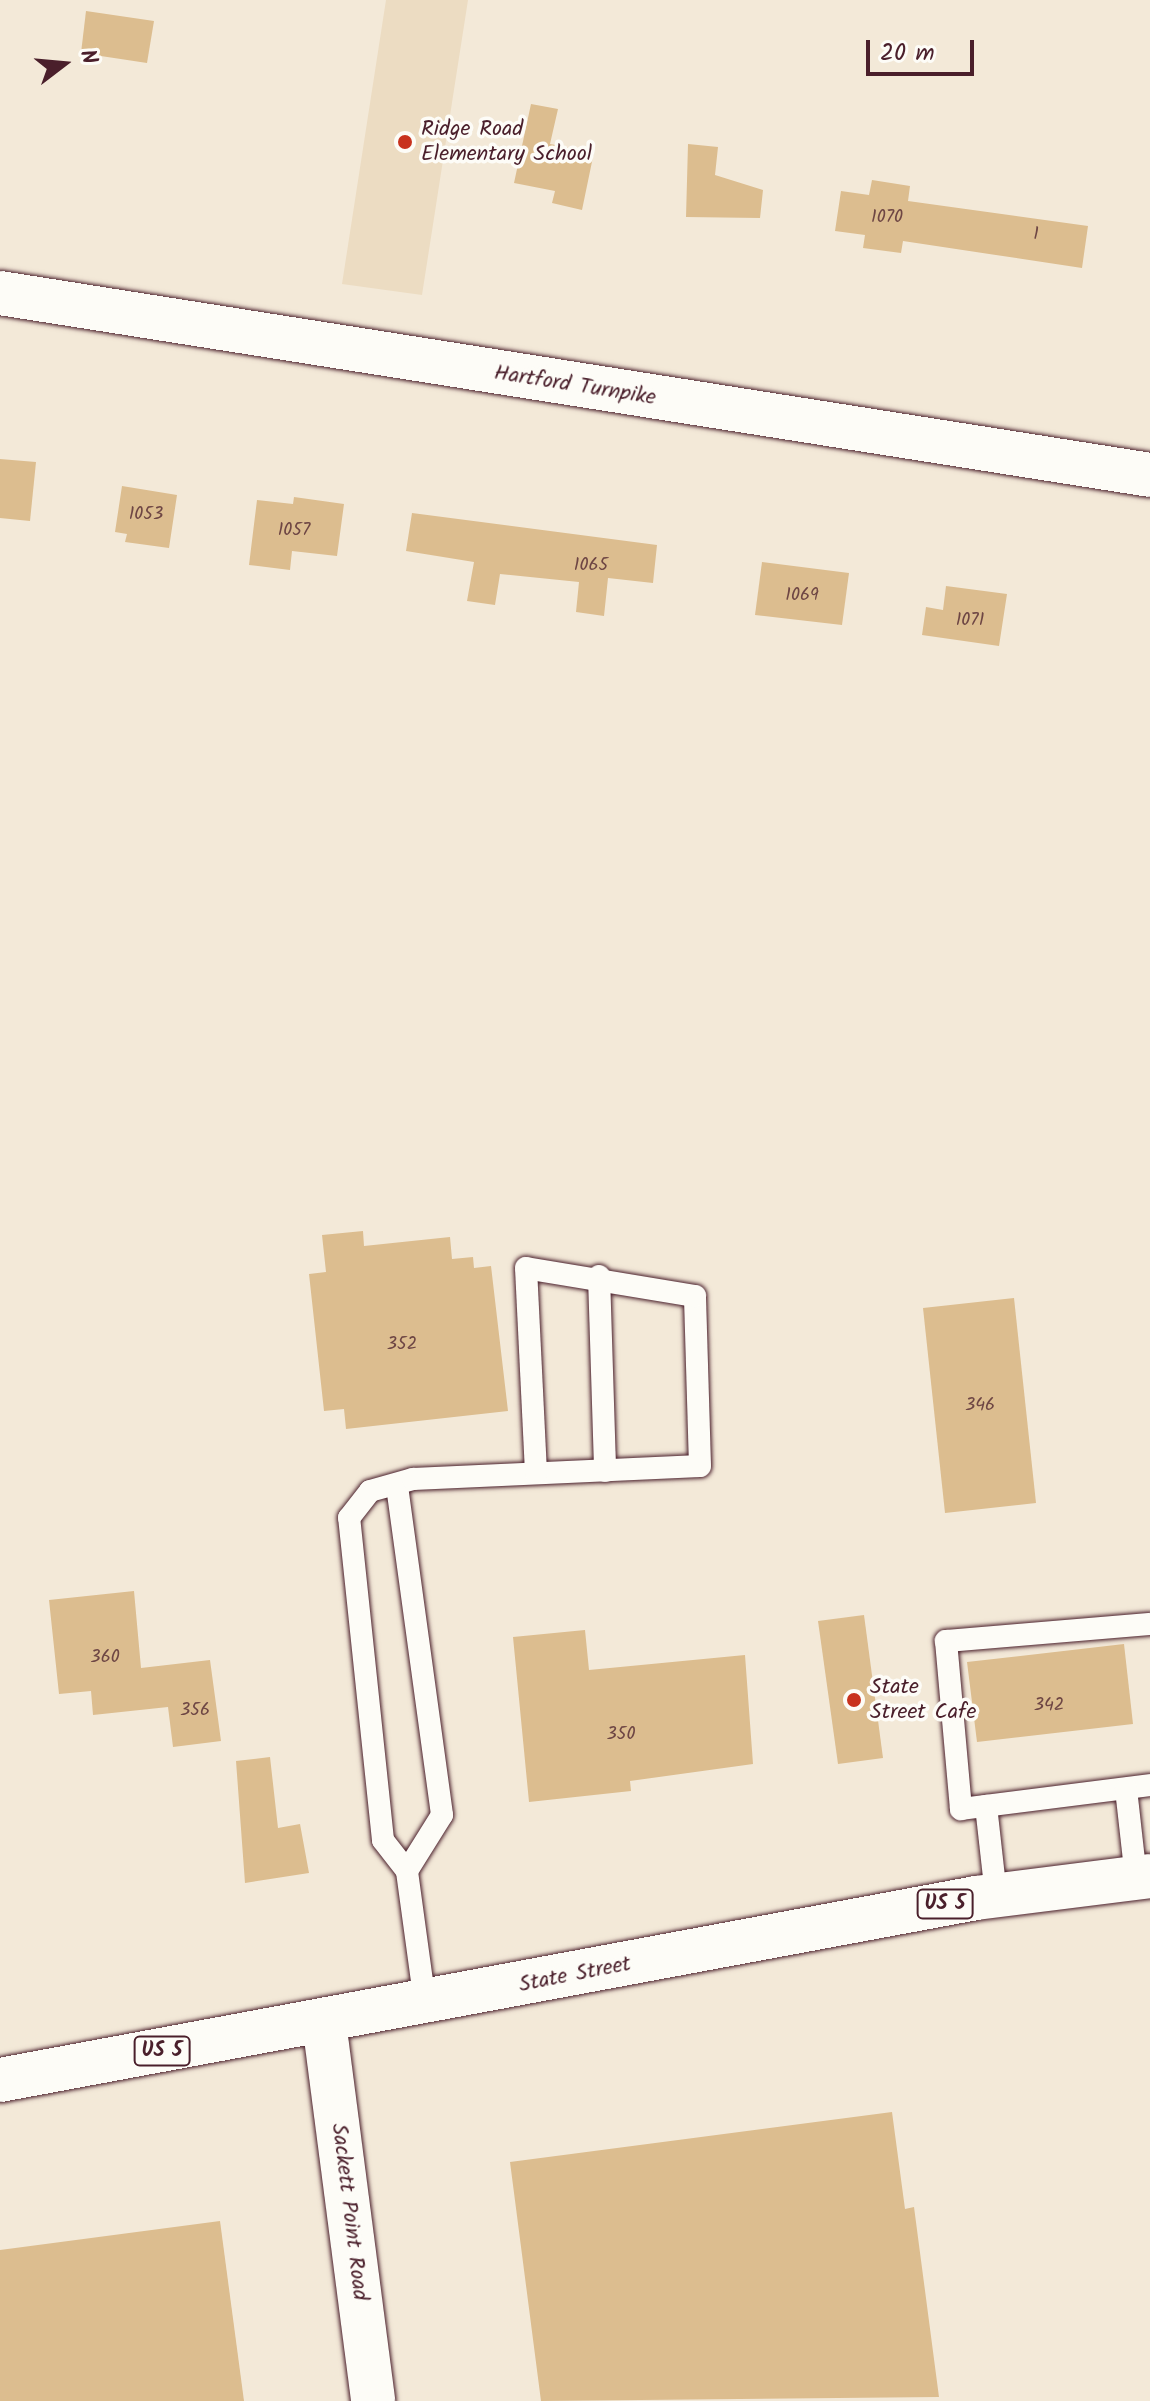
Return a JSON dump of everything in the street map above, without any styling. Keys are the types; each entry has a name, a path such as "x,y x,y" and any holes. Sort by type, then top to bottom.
{"main road":[{"name":"Hartford Turnpike","path":"0,293 1150,475"},
{"name":"State Street","path":"0,2080 996,1895 1143,1877"},
{"name":"Sackett Point Road","path":"324,2022 373,2401"}],"lane":[{"path":"425,2003 407,1871 383,1840 349,1518 370,1491 397,1486 536,1473 691,1470 706,1460 695,1296 534,1265 521,1274 536,1473"},
{"path":"599,1276 605,1471"},
{"path":"397,1486 442,1815 407,1871"},
{"path":"1150,1624 946,1641 961,1809 1150,1785"},
{"path":"1126,1789 1143,1877"},
{"path":"986,1806 996,1895"}],"shaded area":[{"name":"Ridge Road Elementary School","path":"386,0 468,0 422,295 342,284"}],"building":[{"path":"86,11 154,21 147,63 81,53"},
{"path":"531,104 558,109 550,144 594,152 582,210 552,203 555,191 514,183"},
{"path":"688,144 718,147 715,175 763,190 760,218 686,217"},
{"path":"872,180 910,186 908,201 1088,226 1082,268 903,241 901,253 863,248 865,235 835,231 841,191 869,195"},
{"path":"0,459 36,462 30,521 0,518"},
{"path":"122,486 177,495 169,548 125,542 127,534 115,532"},
{"path":"294,497 344,504 337,556 292,551 290,570 249,565 257,500 293,504"},
{"path":"412,513 657,545 653,583 608,578 604,616 576,612 579,582 500,574 495,605 467,601 474,562 406,551"},
{"path":"762,562 849,573 842,625 755,615"},
{"path":"946,586 1007,594 999,646 922,635 926,607 943,610"},
{"path":"363,1231 364,1246 450,1237 452,1259 473,1257 474,1268 491,1266 508,1411 346,1429 344,1409 324,1411 309,1274 326,1272 322,1235"},
{"path":"1014,1298 1036,1503 945,1513 923,1308"},
{"path":"134,1591 141,1668 210,1660 221,1741 173,1747 168,1707 93,1715 91,1691 59,1694 49,1600"},
{"path":"864,1615 883,1758 838,1764 818,1621"},
{"path":"585,1630 589,1670 745,1655 753,1764 630,1781 631,1791 529,1802 513,1637"},
{"path":"1124,1644 1133,1724 977,1742 967,1662"},
{"path":"270,1757 278,1828 300,1824 309,1873 245,1883 236,1761"},
{"path":"892,2112 905,2209 914,2207 939,2397 541,2401 510,2162"},
{"path":"220,2221 244,2401 0,2401 0,2250"}],"place":[{"name":"Ridge Road Elementary School","path":"405,142"},
{"name":"State Street Cafe","path":"854,1700"}]}
